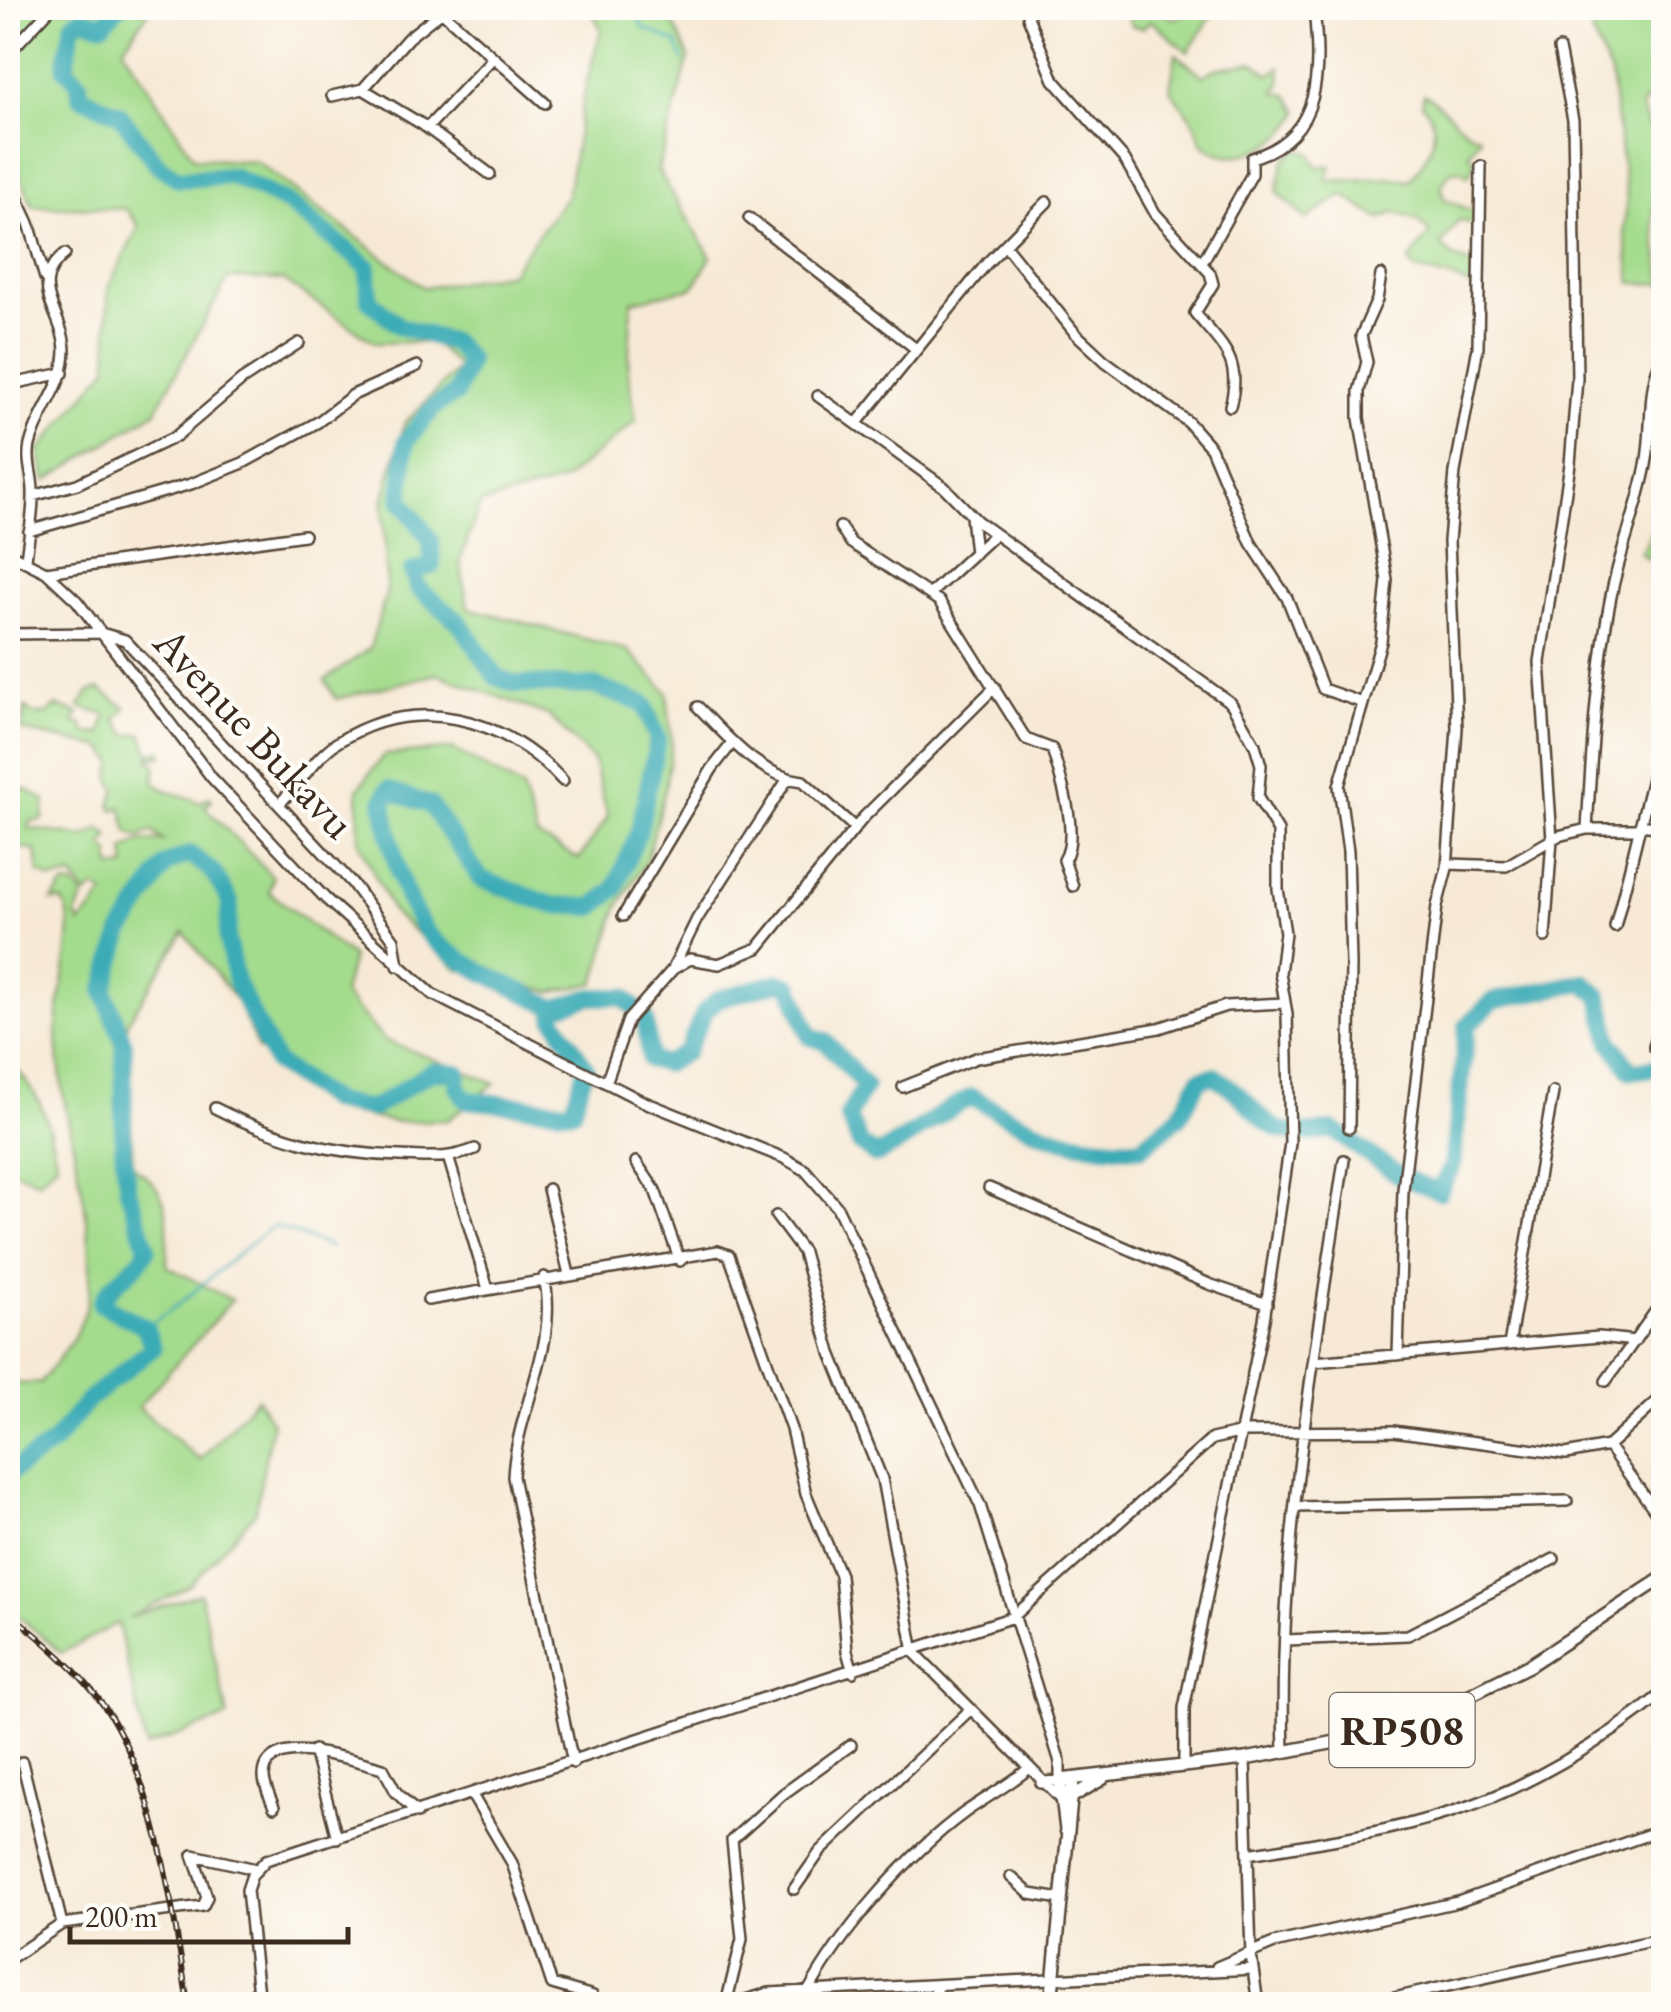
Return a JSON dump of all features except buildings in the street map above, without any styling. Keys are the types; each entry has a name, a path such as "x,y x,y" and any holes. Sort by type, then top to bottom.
{"main road":[{"name":"RP508","path":"1066,1780 1245,1759 1400,1730 1530,1664 1664,1577"},
{"name":"RP508","path":"1067,1798 1102,1778"},
{"path":"1051,2004 1066,1830 1066,1780"}],"street":[{"path":"8,54 51,8"},
{"path":"1032,8 1028,16 1052,77 1126,160 1169,231 1202,263 1212,284 1195,312 1228,352 1236,383 1230,406"},
{"path":"1202,263 1252,174 1252,158 1289,140 1307,122 1316,83 1314,8"},
{"path":"332,96 363,89 408,38 444,9 491,60 545,103"},
{"path":"1545,938 1552,839 1540,662 1570,464 1577,379 1573,120 1559,49"},
{"path":"427,128 491,60"},
{"path":"363,89 427,128 490,174"},
{"path":"1398,1354 1403,1190 1437,906 1448,864 1457,728 1449,541 1461,434 1478,347 1481,166"},
{"path":"8,178 29,223 55,322 64,340 62,373 29,448 33,496 26,560"},
{"path":"857,423 916,349 1046,202"},
{"path":"749,218 916,349"},
{"path":"1005,245 1075,333 1105,361 1188,422 1211,448 1251,544 1276,575 1323,689 1363,703"},
{"path":"46,280 54,262 66,254"},
{"path":"1349,1128 1352,1005 1348,850 1339,811 1339,786 1381,639 1387,580 1359,418 1359,391 1367,362 1361,336 1377,300 1381,276"},
{"path":"33,496 78,484 175,437 242,380 298,343"},
{"path":"1587,829 1602,646 1622,546 1640,495 1653,429 1648,405 1664,353"},
{"path":"29,531 191,484 244,463 318,422 353,395 417,366"},
{"path":"8,385 62,373"},
{"path":"818,396 926,478 944,487 995,534 1194,676 1242,716 1261,765 1258,798 1278,831 1278,888 1285,933 1280,973 1290,1144 1267,1304 1184,1708 1184,1766"},
{"path":"970,514 975,553"},
{"path":"840,527 851,543 931,594 1026,739 1052,749 1074,833 1072,849 1064,860 1073,886"},
{"path":"931,594 995,534"},
{"path":"46,572 304,535"},
{"path":"8,553 46,572 101,633 212,778 326,899 432,994 603,1082 784,1158 805,1170 837,1207 980,1505 1066,1780 1041,1783"},
{"name":"Avenue Bukavu","path":"8,634 101,633 125,640 362,897 394,940 398,966"},
{"path":"672,968 690,960 719,964 756,950 855,828 995,687"},
{"path":"698,707 734,742 787,780 803,781 855,828"},
{"path":"279,804 336,744 404,718 448,715 497,730 522,742 563,782"},
{"path":"1615,928 1664,730"},
{"path":"623,916 712,768 734,742"},
{"path":"603,1082 628,1020 672,968 697,919 787,780"},
{"path":"1448,864 1506,866 1552,839 1587,829 1664,828"},
{"path":"904,1088 976,1058 1120,1036 1226,1006 1284,1003"},
{"path":"1654,1046 1664,1013"},
{"path":"1509,1345 1553,1092"},
{"path":"215,1108 254,1128 336,1153 449,1160 475,1149"},
{"path":"449,1160 488,1289"},
{"path":"1284,1752 1286,1640 1304,1434 1344,1160"},
{"path":"636,1162 655,1190 680,1260"},
{"path":"988,1188 1208,1284 1267,1304"},
{"path":"548,1189 570,1274"},
{"path":"776,1216 803,1252 831,1352 882,1480 914,1652 1041,1783 1067,1798"},
{"path":"428,1300 544,1277 680,1260 718,1251 732,1260 791,1429 806,1494 840,1575 847,1651 853,1672"},
{"path":"544,1277 548,1323 534,1388 515,1438 513,1477 572,1762"},
{"path":"1606,1381 1664,1300"},
{"path":"1314,1362 1599,1337 1635,1341"},
{"path":"259,2004 247,1890 256,1869 266,1860 1013,1617 1212,1439 1242,1432 1393,1431 1493,1448 1566,1454 1608,1446 1664,1395"},
{"path":"1608,1446 1664,1523"},
{"path":"1297,1507 1567,1501"},
{"path":"1286,1640 1408,1635 1554,1558"},
{"path":"1248,1854 1354,1837 1454,1812 1537,1774 1664,1692"},
{"path":"794,1889 820,1852 971,1709"},
{"path":"851,1745 782,1794 732,1840 742,1939 729,2004 770,1993 1054,1982 1253,1969"},
{"path":"314,1750 337,1838"},
{"path":"274,1808 264,1778 268,1764 278,1756 314,1750 383,1768 396,1792 417,1813"},
{"path":"1245,1759 1252,1955 1258,2004"},
{"path":"22,1762 62,1924"},
{"path":"808,1992 825,1962 901,1872 960,1816 1028,1770"},
{"path":"472,1795 512,1863 552,1984 592,1996"},
{"path":"1210,1970 1252,1955 1274,1942 1458,1902 1664,1829"},
{"path":"8,1960 62,1924 203,1906 207,1897 193,1855 256,1869"},
{"path":"1012,1878 1030,1894 1061,1899"},
{"path":"1367,2004 1664,1938"},
{"path":"928,2004 938,1987"}],"green space":[{"path":"8,8 151,8 123,48 194,158 257,162 424,288 510,273 567,195 586,85 601,29 590,8 666,8 689,57 658,170 711,257 693,288 632,301 628,371 636,421 563,481 480,504 460,561 468,608 628,650 667,692 672,743 665,789 647,859 618,907 595,983 553,992 458,969 393,913 359,842 358,789 384,755 453,749 522,788 537,836 579,859 608,817 593,760 548,715 437,674 336,699 325,680 370,648 387,590 383,502 404,424 459,367 432,342 375,343 283,280 228,278 155,412 46,481 39,451 108,367 108,288 139,226 126,209 33,206 8,147"},
{"path":"1123,8 1155,8 1175,19 1187,11 1183,8 1232,8 1214,12 1188,52 1150,20 1143,28 1132,26"},
{"path":"1615,8 1663,8 1663,84 1641,106 1649,129 1663,120 1663,137 1657,144 1663,148 1663,188 1656,187 1653,219 1663,284 1632,283 1624,231 1627,200 1611,75 1591,31"},
{"path":"1176,54 1203,76 1215,69 1253,62 1269,75 1280,67 1281,83 1275,92 1288,95 1299,112 1284,133 1260,149 1247,154 1220,154 1202,143 1193,121 1170,89"},
{"path":"1424,94 1480,137 1469,154 1476,162 1468,176 1459,170 1450,172 1441,186 1444,199 1479,214 1478,225 1459,220 1441,245 1452,256 1477,267 1473,288 1453,278 1415,270 1409,261 1430,232 1417,220 1395,212 1380,219 1343,195 1306,219 1277,192 1284,160 1298,149 1310,153 1317,166 1331,166 1327,180 1410,180 1423,162 1434,133 1429,113 1422,104"},
{"path":"1663,480 1663,543 1648,559 1640,553 1650,535"},
{"path":"99,689 126,708 116,719 127,735 142,733 150,754 161,750 163,756 149,758 156,766 154,782 199,803 209,797 212,800 205,806 208,810 273,877 269,892 352,957 343,994 384,1040 495,1083 448,1120 395,1122 340,1111 258,1049 238,1003 184,932 127,1023 133,1166 162,1197 167,1221 167,1266 232,1300 138,1407 200,1460 257,1398 272,1423 255,1513 189,1586 128,1618 200,1593 228,1717 146,1747 118,1623 61,1653 8,1607 8,1384 40,1383 78,1330 89,1291 87,1225 63,1093 57,1027 69,926 62,901 52,901 64,885 74,885 84,897 76,915 80,924 105,894 95,888 86,895 73,876 52,880 39,873 36,851 11,846 7,814 11,799 23,788 45,800 43,820 30,822 28,828 84,837 100,829 110,836 103,845 110,853 112,868 126,867 124,850 141,841 163,841 152,831 138,837 128,832 121,807 114,810 110,806 116,790 110,777 114,763 103,748 22,731 25,707 33,714 47,714 57,706 79,714 73,723 82,724 85,733 101,734 106,715 79,707 89,692"},
{"path":"8,1059 36,1095 49,1131 57,1163 39,1181 8,1168"}],"waterway":[{"path":"117,8 103,24 81,18 73,24 65,68 79,82 80,96 119,114 159,166 179,179 232,176 289,204 368,267 369,300 399,326 454,343 469,360 456,394 435,406 406,441 401,500 431,541 432,566 412,571 418,588 459,622 496,677 516,684 594,686 644,704 658,739 639,831 615,889 593,907 552,905 481,879 430,805 388,790 383,802 402,882 414,912 433,939 465,962 555,1008"},
{"path":"634,8 642,27 676,43 684,61"},
{"path":"8,1474 53,1443 89,1399 153,1348 145,1327 101,1304 110,1289 138,1264 147,1248 128,1190 123,1151 124,1043 104,991 122,932 166,864 190,854 213,872 230,902 227,938 236,982 276,1063 333,1102 372,1109 432,1071 458,1073 457,1085 466,1100 572,1111 586,1068 554,1018 555,1008 591,997 623,997 645,1018 650,1060 666,1064 686,1052 705,1011 718,999 779,982 791,986 810,1037 825,1041 865,1086 848,1116 860,1144 875,1155 972,1097 1052,1136 1091,1145 1141,1148 1179,1117 1200,1079 1214,1076 1276,1128 1308,1133 1333,1130 1400,1176 1439,1192 1452,1166 1467,1026 1493,1001 1584,982 1600,997 1611,1042 1631,1071 1664,1067"},
{"path":"145,1327 274,1226 331,1247"}],"railway":[{"path":"8,1612 85,1682 124,1741 139,1775 161,1852 188,2004"}]}
